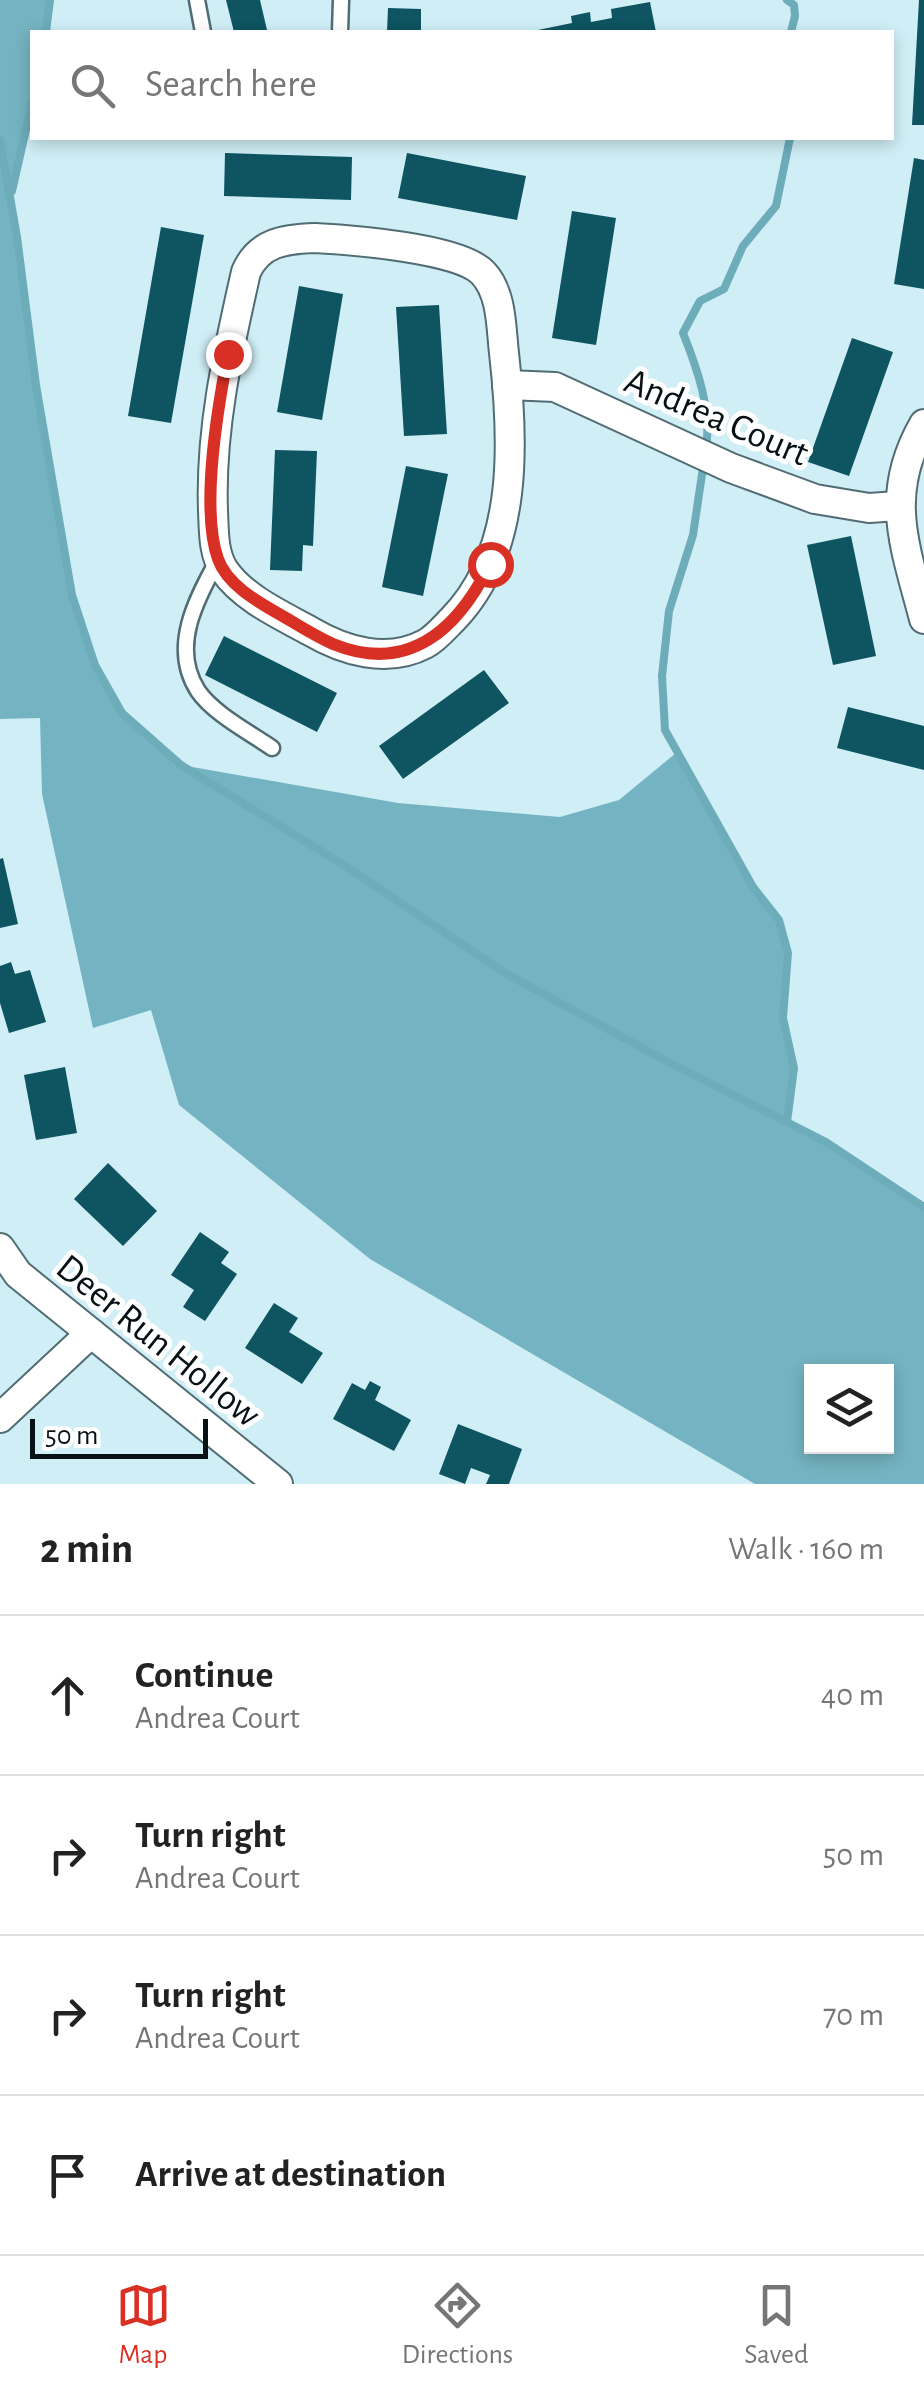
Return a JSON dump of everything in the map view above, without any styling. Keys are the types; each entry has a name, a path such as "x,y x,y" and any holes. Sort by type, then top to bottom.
{"street":[{"path":"344,240 460,259 484,274 498,302 508,385 508,478 490,564 475,595 426,644 400,653 375,654 330,643 236,585 218,560 213,502 216,415 252,258 277,242 344,240"},
{"name":"Andrea Court","path":"508,385 555,388 730,468 815,498 868,508 898,506"},
{"path":"924,424 905,463 898,506 924,620"},
{"name":"Deer Run Hollow","path":"0,1248 18,1274 278,1484"},
{"path":"0,1418 91,1333"}],"lane":[{"path":"197,0 202,30"},
{"path":"325,30 341,8"},
{"path":"218,560 190,617 186,641 188,666 198,692 272,748"}],"shaded area":[{"path":"0,0 50,0 46,30 30,30 30,112 10,199 36,385 72,595 95,665 122,713 181,765 398,803 560,817 619,800 676,753 753,887 779,920 788,953 783,1018 794,1068 787,1122 827,1142 924,1207 924,1484 755,1484 370,1259 179,1105 151,1010 93,1028 42,794 40,718 0,719"}],"building":[{"path":"226,0 260,0 267,30 234,30"},
{"path":"919,0 924,0 924,125 912,125"},
{"path":"650,2 656,30 538,30 572,23 571,16 590,12 591,22 612,18 611,9"},
{"path":"388,8 421,9 421,30 387,30"},
{"path":"225,153 352,157 351,200 224,196"},
{"path":"407,153 526,176 517,220 398,198"},
{"path":"914,158 924,160 924,289 894,284"},
{"path":"572,211 616,218 596,345 552,338"},
{"path":"161,227 204,235 171,423 128,416"},
{"path":"299,286 343,294 322,420 277,412"},
{"path":"439,305 447,434 404,436 396,307"},
{"path":"852,338 893,352 849,476 808,462"},
{"path":"275,450 317,451 313,546 303,545 302,571 270,570"},
{"path":"406,466 448,474 423,596 382,587"},
{"path":"851,536 876,656 833,665 807,545"},
{"path":"224,636 337,693 317,732 205,675"},
{"path":"484,670 509,703 403,779 379,746"},
{"path":"848,707 924,726 924,770 837,748"},
{"path":"3,858 18,924 0,928 0,859"},
{"path":"11,962 15,974 30,970 46,1022 9,1033 0,1003 0,966"},
{"path":"65,1067 77,1133 36,1140 24,1075"},
{"path":"108,1163 157,1211 123,1246 74,1199"},
{"path":"200,1232 229,1252 221,1263 237,1274 205,1321 183,1307 194,1290 171,1275"},
{"path":"274,1303 298,1318 289,1332 323,1353 302,1384 245,1348"},
{"path":"370,1381 381,1387 375,1400 411,1420 394,1451 333,1419 352,1383 365,1390"},
{"path":"458,1424 522,1449 509,1484 486,1484 490,1475 471,1468 465,1484 439,1474"}],"waterway":[{"path":"46,30 50,0"},
{"path":"787,0 794,5 792,30"},
{"path":"12,191 30,112"},
{"path":"0,140 72,595 95,665 122,713 181,765 347,867 505,973 826,1142 924,1207"},
{"path":"706,448 705,404 683,333 700,301 724,289 743,246 776,206 790,140"},
{"path":"704,461 693,535 669,611 662,676 665,730 753,887 779,920 788,953 783,1018 794,1068 787,1122"}],"route":[{"path":"228,354 216,415 214,540 218,560 236,585 330,643 375,654 400,653 426,644 451,622 475,595 490,564"}]}
